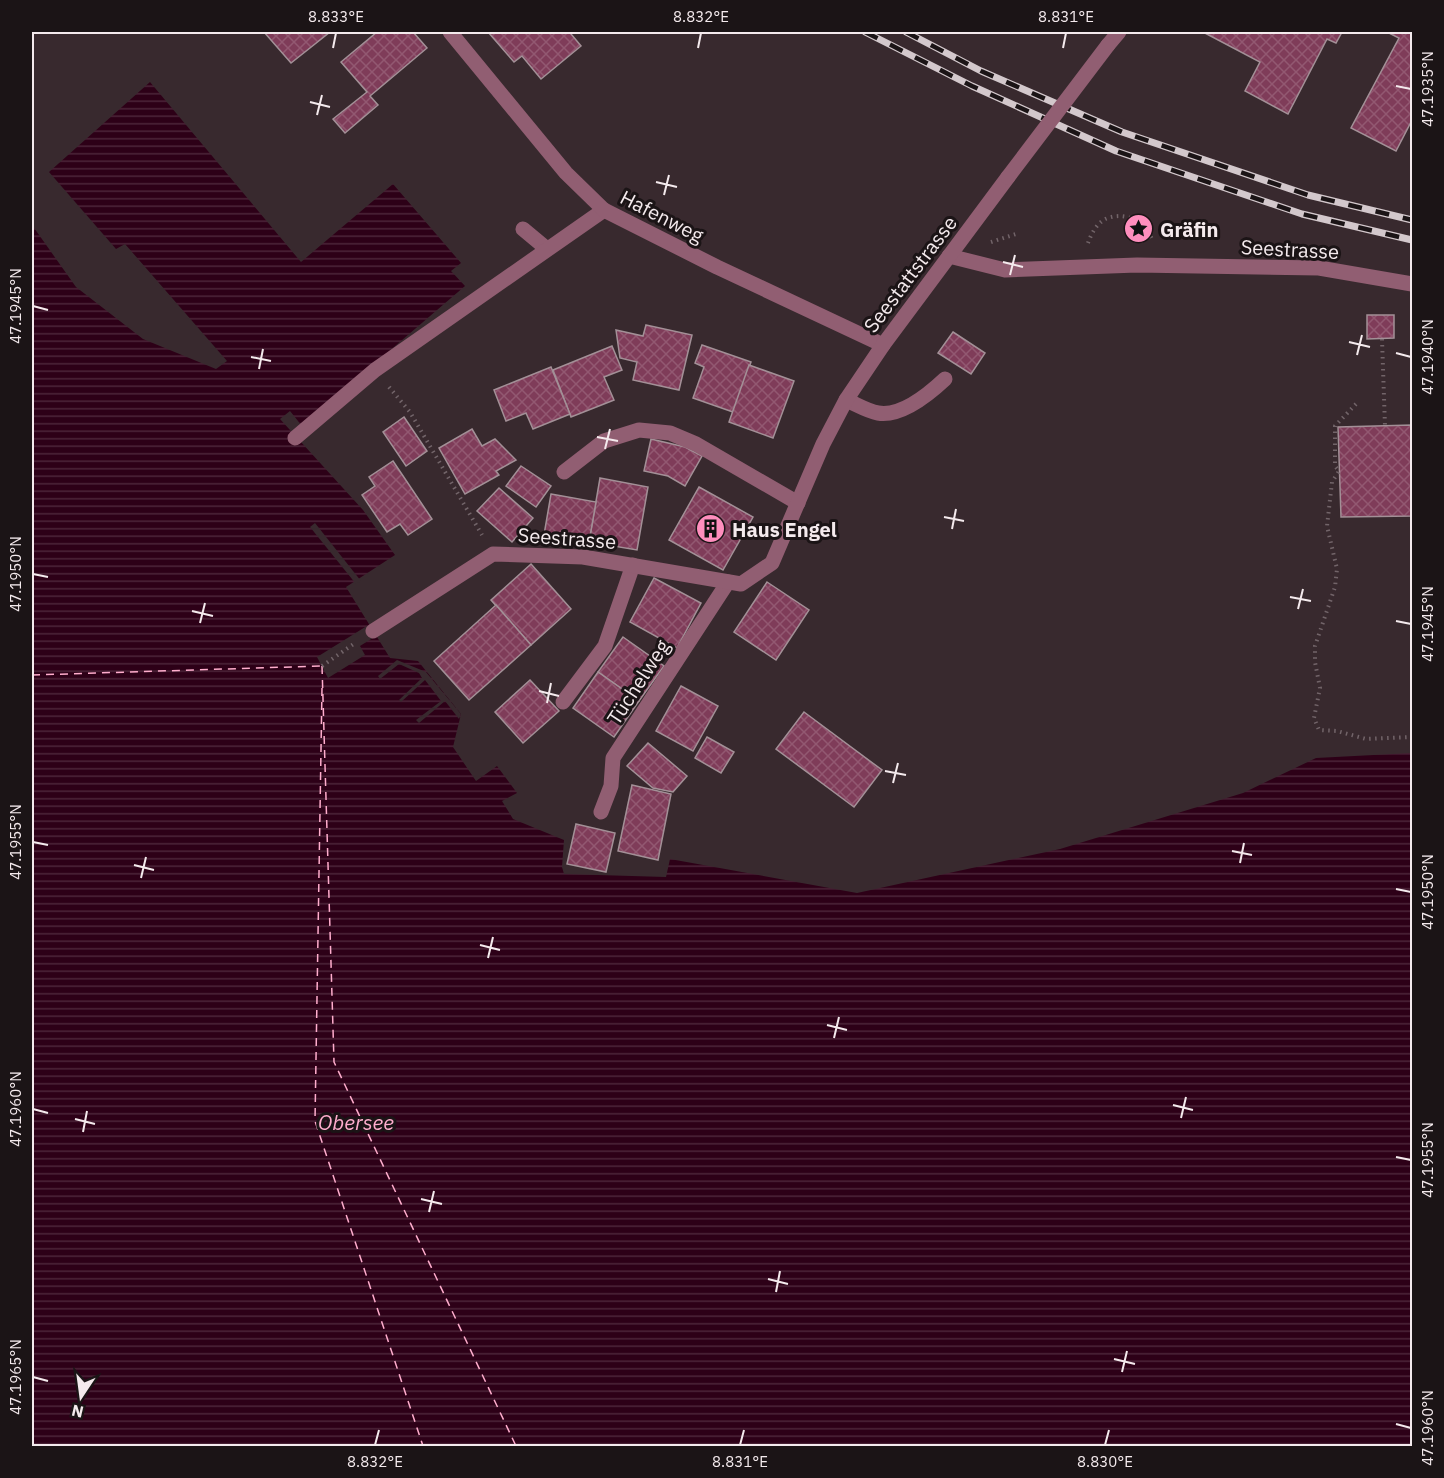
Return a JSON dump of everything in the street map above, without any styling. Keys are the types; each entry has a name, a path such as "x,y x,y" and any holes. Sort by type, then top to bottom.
{"street":[{"name":"Hafenweg","path":"450,32 566,174 604,210 717,267 883,345"},
{"name":"Seestattstrasse","path":"772,563 823,444 846,400 883,345 949,256 1119,32"},
{"path":"295,438 375,370 424,343 547,249 604,210"},
{"path":"523,229 547,249"},
{"name":"Seestrasse","path":"949,256 1005,270 1137,265 1318,268 1413,284"},
{"path":"846,400 879,413 898,410 926,397 945,379"},
{"path":"564,472 604,441 639,430 670,433 696,444 798,503"},
{"name":"Seestrasse","path":"374,631 493,555 583,556 741,584 772,563"},
{"path":"563,702 605,646 633,565"},
{"name":"Tüchelweg","path":"601,812 611,786 613,758 728,582"}],"path":[{"path":"1085,252 1096,227 1107,218 1126,217 1142,224 1150,232 1155,248"},
{"path":"1382,339 1385,426"},
{"path":"375,370 410,412 493,555"},
{"path":"1356,404 1335,426 1335,466 1339,471 1332,482 1327,526 1337,569 1335,587 1315,646 1315,662 1320,688 1314,718 1319,730 1337,730 1366,739 1413,737"},
{"path":"322,666 374,631"}],"water":[{"name":"Obersee","path":"150,82 301,262 393,184 461,263 451,271 465,286 302,426 290,411 280,419 363,510 395,555 346,587 390,658 418,661 461,714 453,747 476,781 497,766 517,793 502,801 513,819 564,840 562,867 564,874 666,877 670,859 857,893 1060,849 1243,793 1316,758 1412,753 1412,1446 32,1446 32,225 76,287 143,339 216,369 227,361 125,244 116,249 49,172"}],"pier":[{"path":"315,523 361,581 356,584 310,527"},
{"path":"370,624 376,636 360,646 365,655 328,678 317,657"},
{"path":"397,660 426,672 461,714 459,719 445,701 419,723 416,720 441,701 425,680 401,702 399,700 422,678 419,673 399,664 380,679 378,676"}],"building":[{"path":"264,32 330,32 291,63"},
{"path":"377,32 413,32 427,48 370,96 378,105 345,133 333,119 367,92 341,62"},
{"path":"488,32 574,32 571,34 581,46 541,79 522,56 514,62"},
{"path":"1203,32 1342,32 1336,43 1327,39 1288,114 1245,91 1260,62"},
{"path":"1387,32 1412,32 1412,120 1396,151 1351,128 1399,38"},
{"path":"1367,315 1394,315 1394,338 1367,339"},
{"path":"646,325 692,335 679,390 633,380 637,362 620,358 616,330 643,336"},
{"path":"953,332 985,353 971,374 938,353"},
{"path":"702,345 751,362 733,412 693,398 704,367 695,363"},
{"path":"612,346 622,370 604,377 614,400 571,417 553,370"},
{"path":"749,365 794,381 773,438 729,422"},
{"path":"551,367 570,414 533,429 526,413 506,421 494,390"},
{"path":"404,417 427,451 406,466 383,432"},
{"path":"1412,425 1412,516 1341,517 1338,427"},
{"path":"472,429 482,446 495,439 516,460 496,471 499,475 465,494 439,448"},
{"path":"651,439 685,447 702,456 685,486 668,476 644,471"},
{"path":"393,461 432,519 408,535 400,524 387,532 362,495 375,486 369,477"},
{"path":"521,466 551,486 536,507 506,486"},
{"path":"600,478 648,487 637,550 589,542"},
{"name":"Haus Engel","path":"699,487 753,517 723,570 669,540"},
{"path":"499,488 533,518 512,542 477,511"},
{"path":"551,494 596,502 589,542 544,535"},
{"path":"531,564 571,609 531,645 491,600"},
{"path":"654,578 701,603 677,648 630,622"},
{"path":"767,582 809,610 776,660 734,632"},
{"path":"496,605 531,645 469,700 434,661"},
{"path":"623,637 664,666 639,701 598,672"},
{"path":"598,672 639,701 614,737 573,708"},
{"path":"530,680 559,711 523,743 495,712"},
{"path":"681,686 718,706 693,751 656,731"},
{"path":"804,712 882,770 854,807 776,749"},
{"path":"707,737 734,752 721,773 695,758"},
{"path":"648,743 687,776 673,792 653,788 627,766"},
{"path":"632,785 671,794 658,860 618,851"},
{"path":"576,824 615,833 606,872 567,864"}],"ferry route":[{"path":"32,675 321,666"},
{"path":"322,666 334,1062 516,1446"},
{"path":"322,688 315,1121 423,1446"}],"railway":[{"path":"865,32 972,86 1116,151 1302,214 1412,240"},
{"path":"906,32 981,71 1122,132 1308,195 1412,220"}],"place":[{"name":"Gräfin","path":"1139,229"},
{"name":"Haus Engel","path":"711,529"}]}
